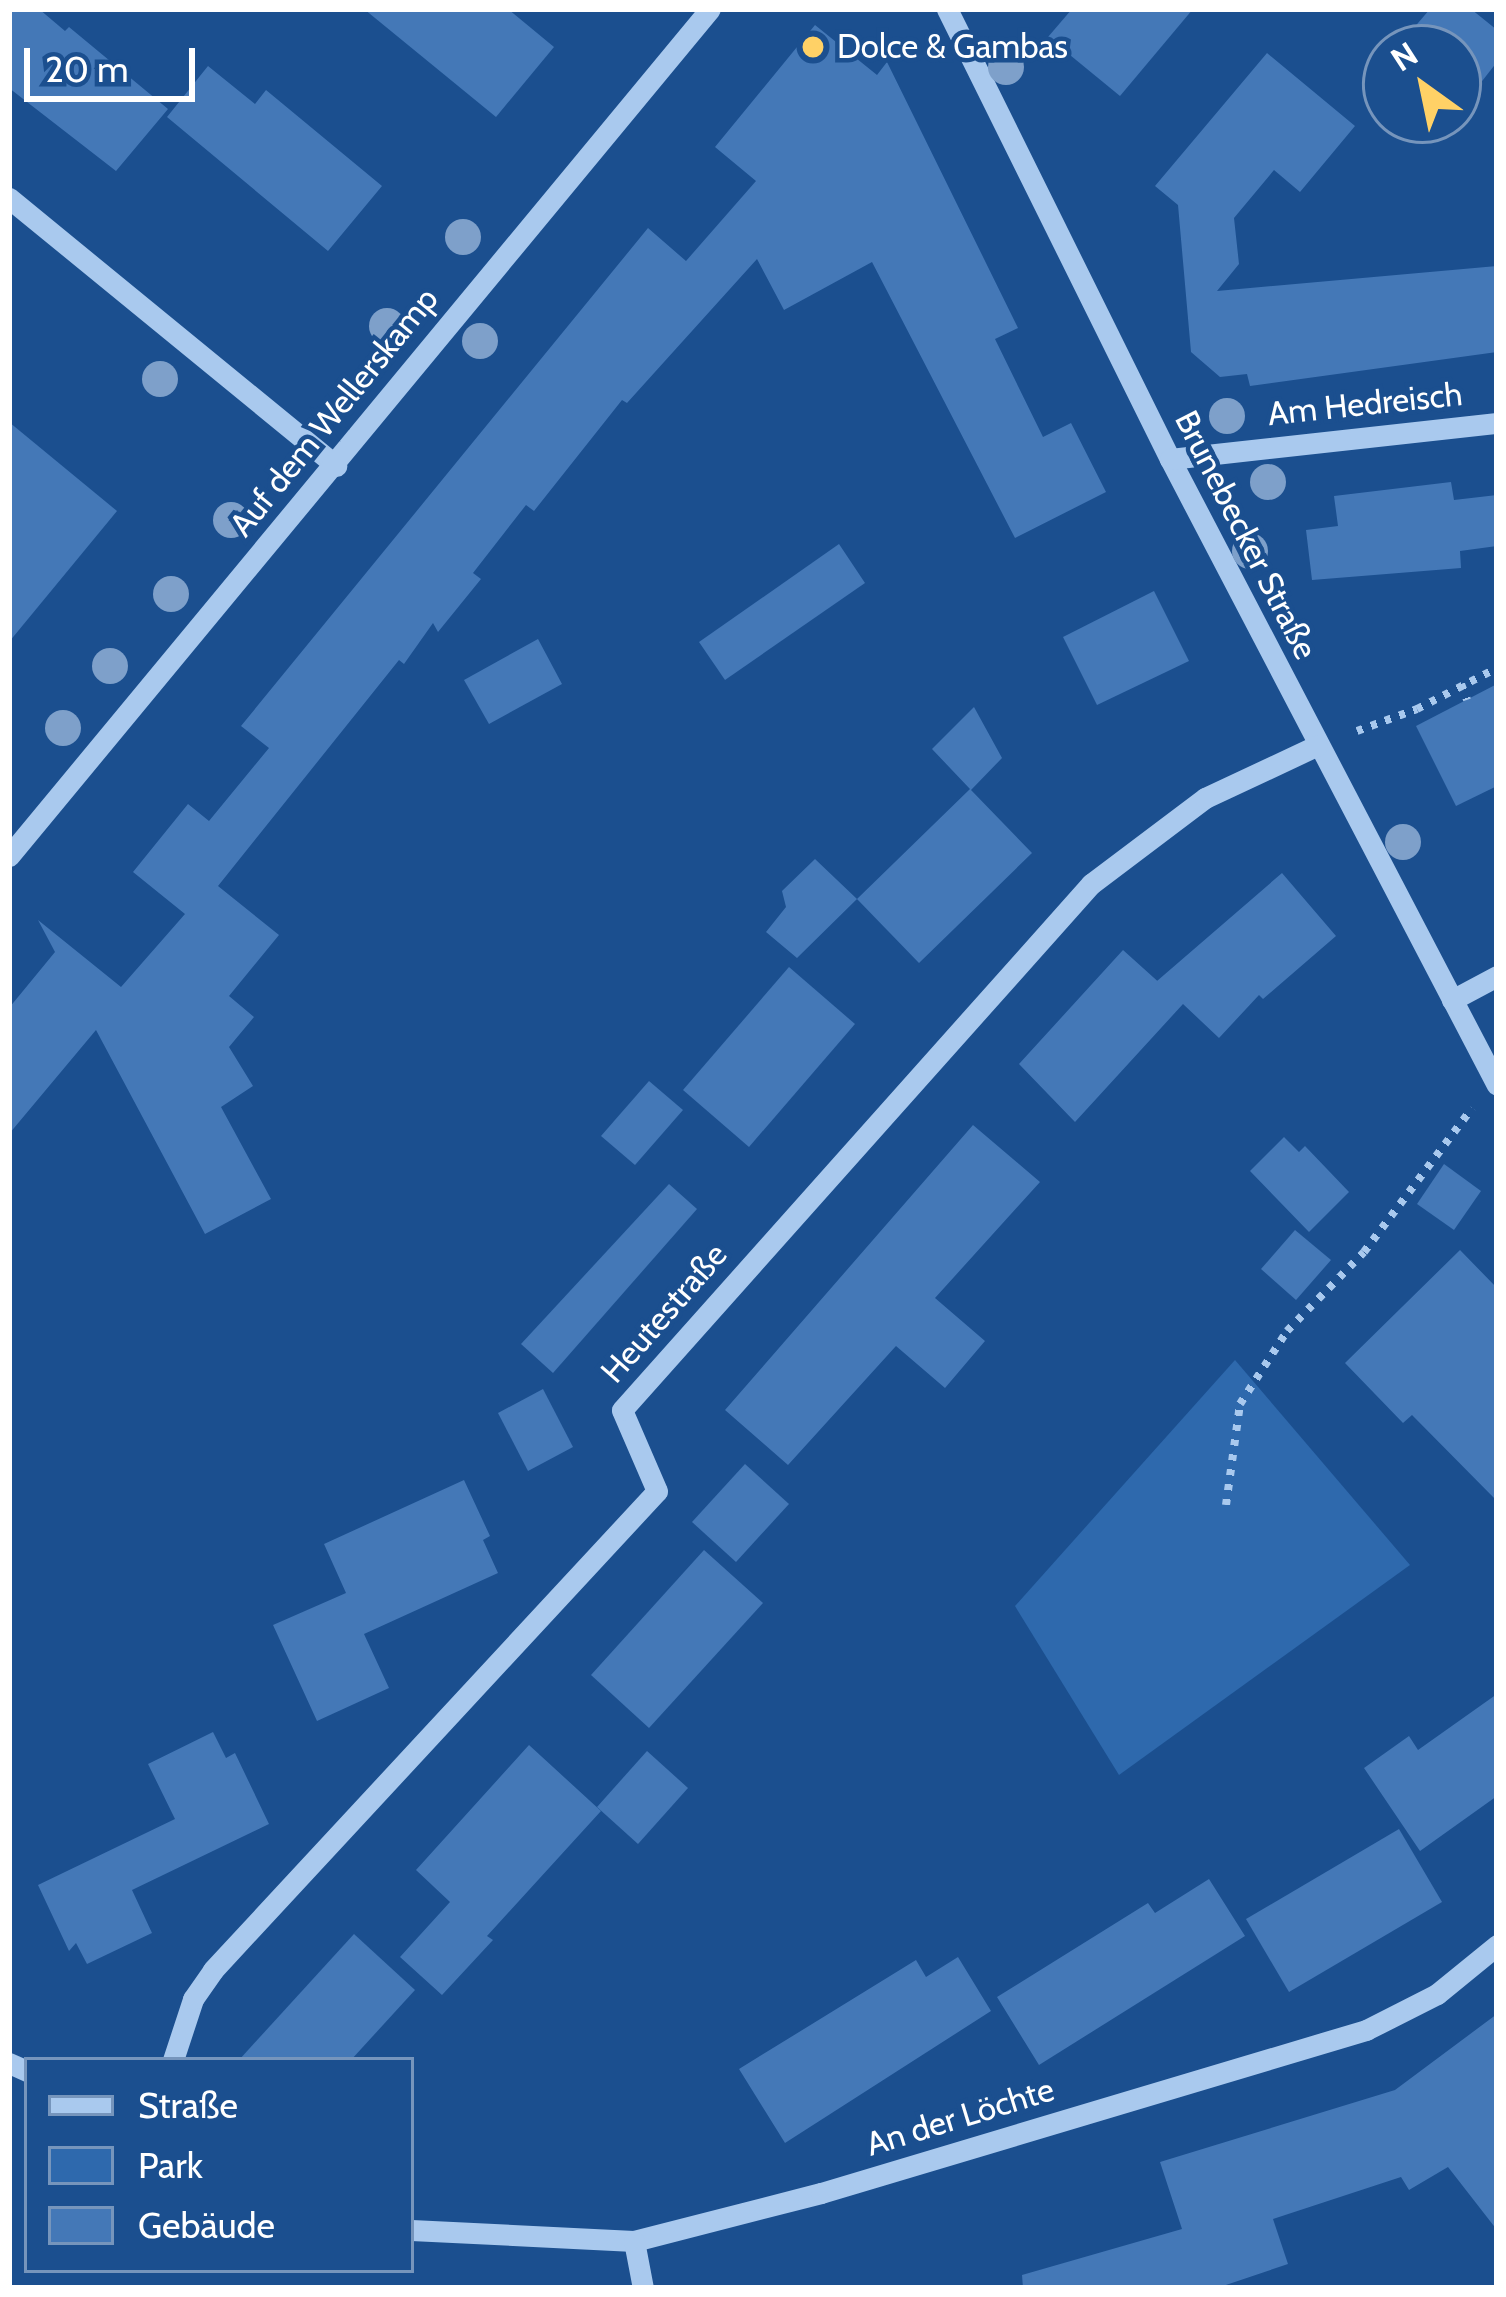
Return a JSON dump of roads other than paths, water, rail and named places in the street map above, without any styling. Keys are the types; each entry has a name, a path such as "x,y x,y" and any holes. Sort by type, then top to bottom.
{"street":[{"name":"Auf dem Wellerskamp","path":"9,856 710,9"},
{"name":"Brunebecker Straße","path":"947,9 1316,746 1495,1082"},
{"path":"9,198 336,466"},
{"name":"Am Hedreisch","path":"1170,459 1497,423"},
{"name":"Heutestraße","path":"174,2057 193,1999 213,1970 657,1491 622,1410 653,1374 1091,884 1205,798 1316,746"},
{"path":"1452,1000 1497,976"},
{"name":"An der Löchte","path":"414,2230 634,2241 820,2193 1332,2042 1437,1994 1497,1945"},
{"path":"634,2241 643,2288"}],"place":[{"name":"Dolce & Gambas","path":"813,47"}]}
